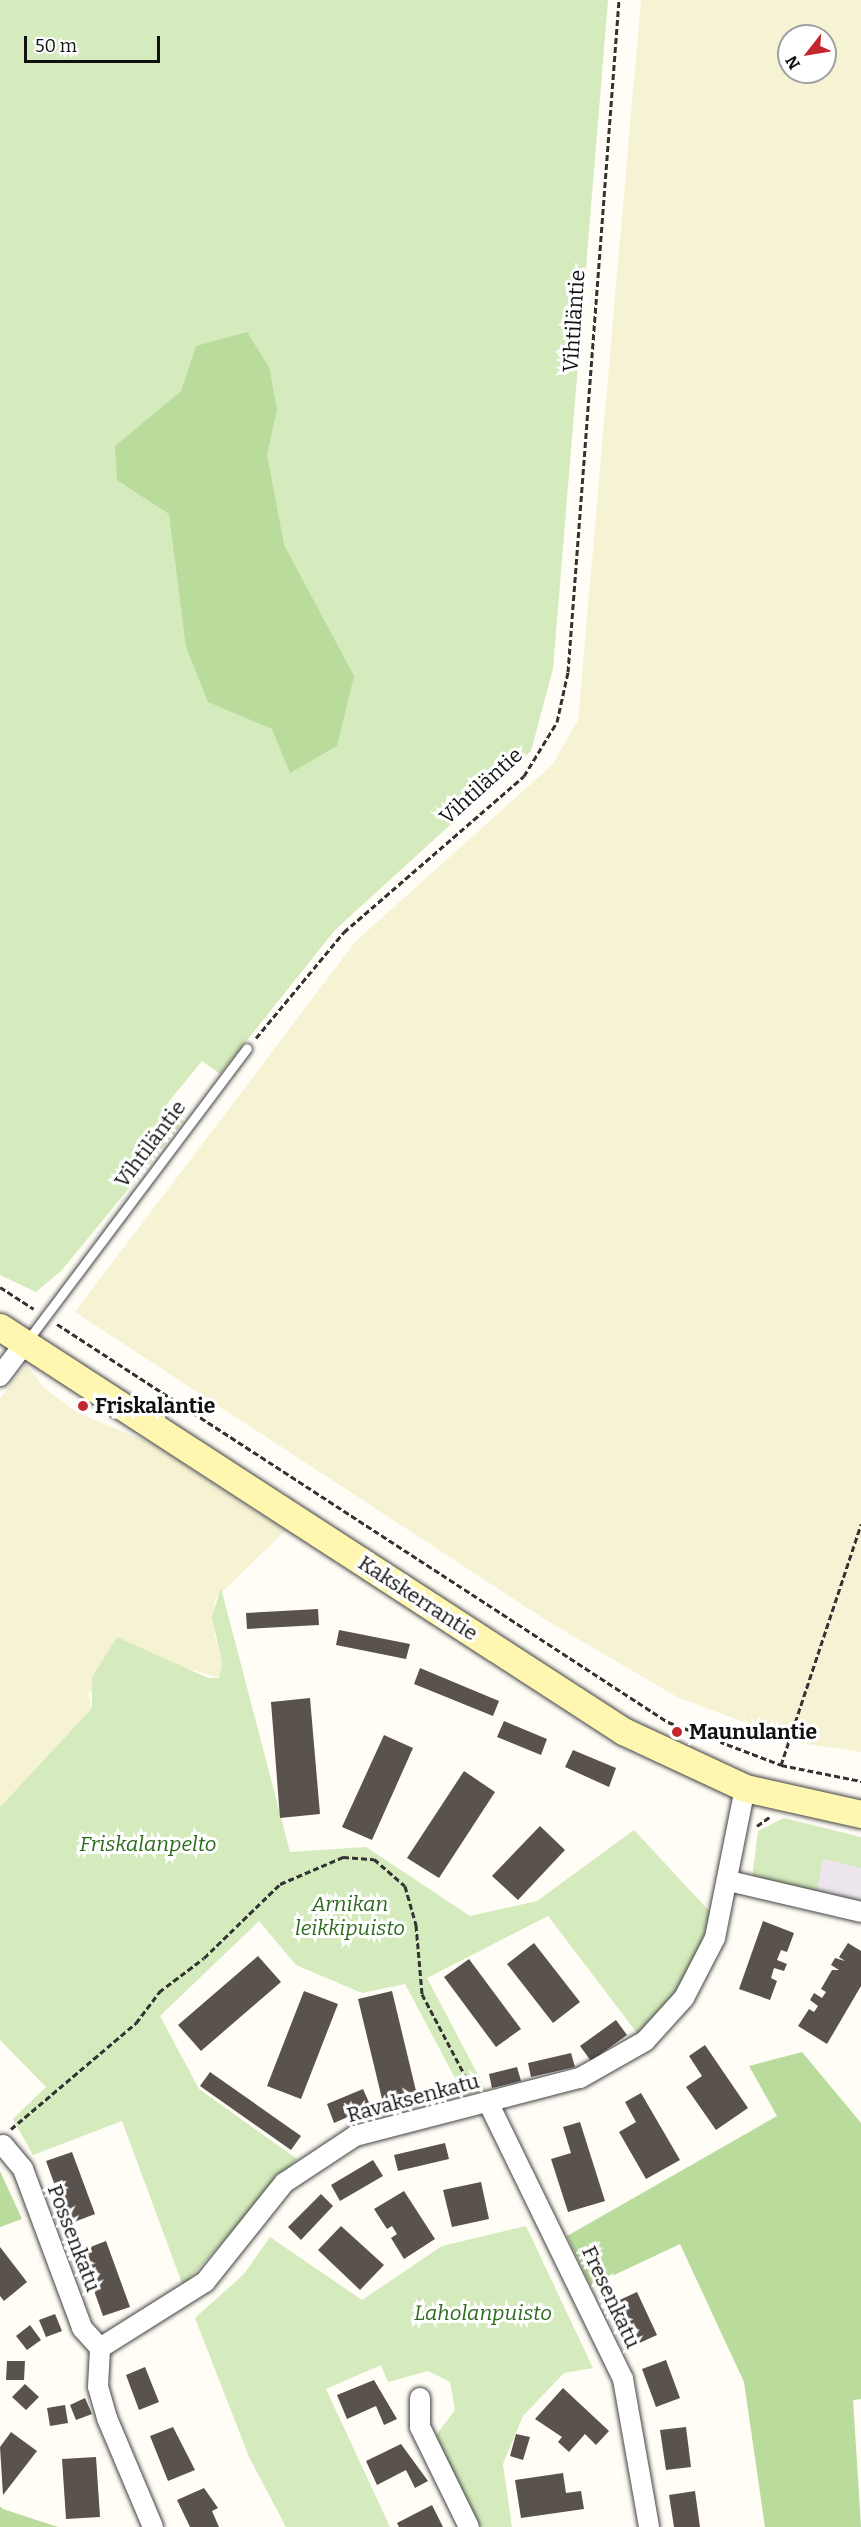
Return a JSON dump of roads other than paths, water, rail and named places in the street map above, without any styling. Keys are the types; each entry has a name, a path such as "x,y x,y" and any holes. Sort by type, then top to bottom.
{"main road":[{"name":"Kakskerrantie","path":"0,1327 622,1731 744,1788 861,1814"}],"street":[{"path":"0,1376 25,1343"},
{"name":"Ravaksenkatu","path":"100,2349 205,2282 284,2183 316,2158 355,2136 482,2098 580,2078 645,2041 671,2016 703,1970 729,1881 744,1788"},
{"path":"729,1881 861,1912"},
{"name":"Fresenkatu","path":"482,2098 622,2379 649,2527"},
{"name":"Possenkatu","path":"3,2145 23,2169 82,2328 100,2349"},
{"path":"100,2349 98,2387 107,2418 153,2527"},
{"path":"420,2398 420,2427 469,2527"}],"lane":[{"name":"Vihtiläntie","path":"25,1343 247,1048"}],"place":[{"name":"Friskalantie","path":"83,1406"},
{"name":"Maunulantie","path":"677,1732"}],"park label":[{"name":"Friskalanpelto","path":"148,1844"},
{"name":"Arnikan leikkipuisto","path":"350,1916"},
{"name":"Laholanpuisto","path":"483,2313"}]}
